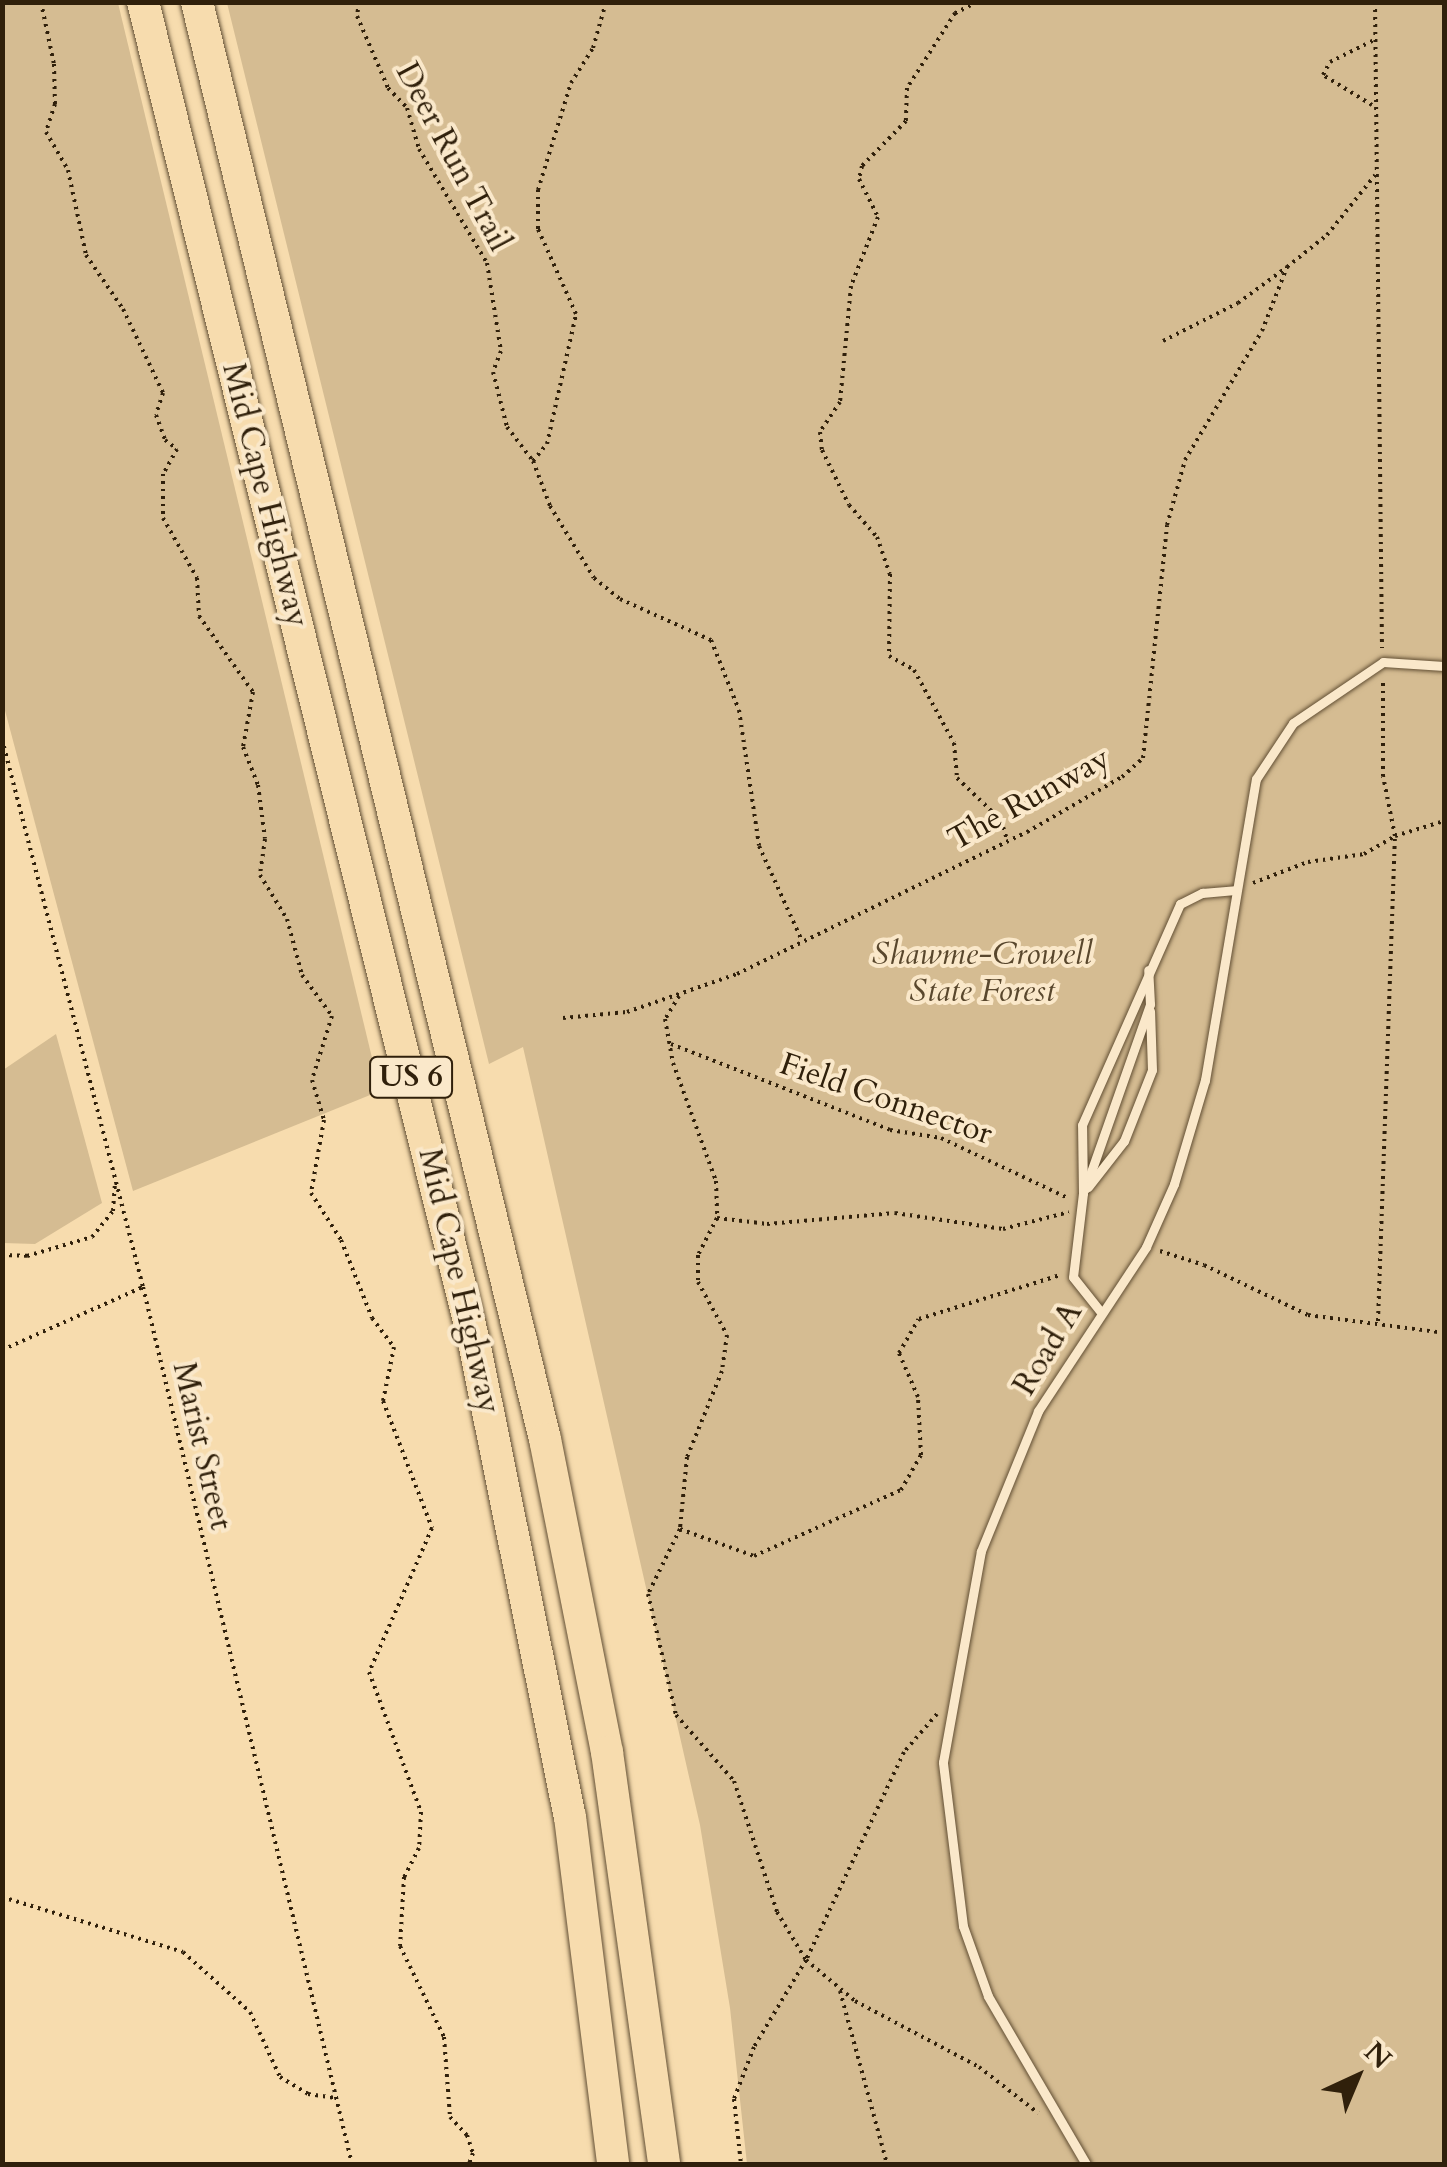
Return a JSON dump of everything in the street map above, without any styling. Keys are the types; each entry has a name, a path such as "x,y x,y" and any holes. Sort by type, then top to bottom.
{"highway":[{"name":"Mid Cape Highway","path":"143,2 474,1342 570,1817 613,2164"},
{"name":"Mid Cape Highway","path":"197,2 545,1439 607,1752 664,2164"}],"lane":[{"name":"Road A","path":"1086,2164 988,1996 963,1926 943,1762 982,1551 1038,1411 1100,1311 1146,1247 1174,1184 1205,1080 1234,890 1256,779 1293,723 1382,662 1444,666"},
{"path":"1100,1311 1084,1295 1073,1270 1083,1193 1082,1125 1148,968 1180,904 1202,893 1234,890"},
{"path":"1083,1193 1124,1141 1152,1070 1148,968"},
{"path":"1083,1193 1150,1004"}],"path":[{"path":"40,2 54,64 55,104 46,132 68,170 86,255 123,308 164,393 156,415 165,440 177,450 164,474 163,518 196,578 199,616 253,692 243,747 258,785 266,840 260,875 288,919 302,975 332,1016 312,1080 324,1120 311,1193 341,1240 372,1318 394,1347 383,1402 432,1528 369,1672 421,1812 419,1848 404,1877 400,1946 444,2037 450,2117 473,2153 469,2164"},
{"name":"Deer Run Trail","path":"360,2 357,16 388,88 407,108 419,149 487,264 501,350 493,372 507,428 532,461 550,506 594,578 620,599 712,640 738,710 759,846 802,941"},
{"path":"532,461 547,444 576,314 538,229 538,190 570,84 593,48 606,2"},
{"path":"978,2 955,13 907,88 906,121 862,166 858,179 878,217 851,286 840,402 820,432 822,450 849,505 876,537 890,574 890,656 914,670 954,743 957,778 1001,820 1007,840"},
{"path":"1374,106 1323,75 1330,62 1376,39"},
{"path":"1162,340 1238,302 1287,267 1327,235 1376,175"},
{"name":"The Runway","path":"563,1018 627,1012 679,996 802,941 1007,840 1122,778 1144,758 1167,525 1185,460 1262,331 1287,267"},
{"name":"Marist Street","path":"2,739 143,1287 352,2164"},
{"path":"1234,890 1308,862 1364,854 1395,836 1444,821"},
{"path":"679,996 664,1019 716,1180 717,1218 698,1254 698,1282 727,1335 722,1372 686,1457 680,1529 648,1594 676,1715 734,1781 777,1912 806,1960 840,1990 980,2067 1063,2129"},
{"name":"Field Connector","path":"669,1043 890,1130 941,1138 1055,1187 1082,1209"},
{"path":"2,1255 27,1256 92,1237 114,1211 115,1176"},
{"path":"717,1218 767,1224 894,1214 1004,1228 1082,1209"},
{"path":"1146,1247 1204,1265 1308,1315 1444,1333"},
{"path":"680,1529 754,1556 901,1490 922,1455 918,1397 899,1353 918,1318 1073,1270"},
{"path":"2,1350 143,1287"},
{"path":"743,2164 734,2100 754,2047 806,1960 904,1752 954,1694"},
{"path":"2,1897 183,1952 250,2012 280,2076 308,2094 336,2098"},
{"path":"840,1990 886,2164"}],"green space":[{"path":"2,3 118,3 380,1091 133,1191 3,703"},
{"name":"Shawme-Crowell State Forest","path":"227,3 1444,3 1444,2164 747,2164 730,2008 700,1825 523,1047 489,1064"},
{"path":"56,1034 102,1203 35,1244 3,1243 3,1070"}]}
